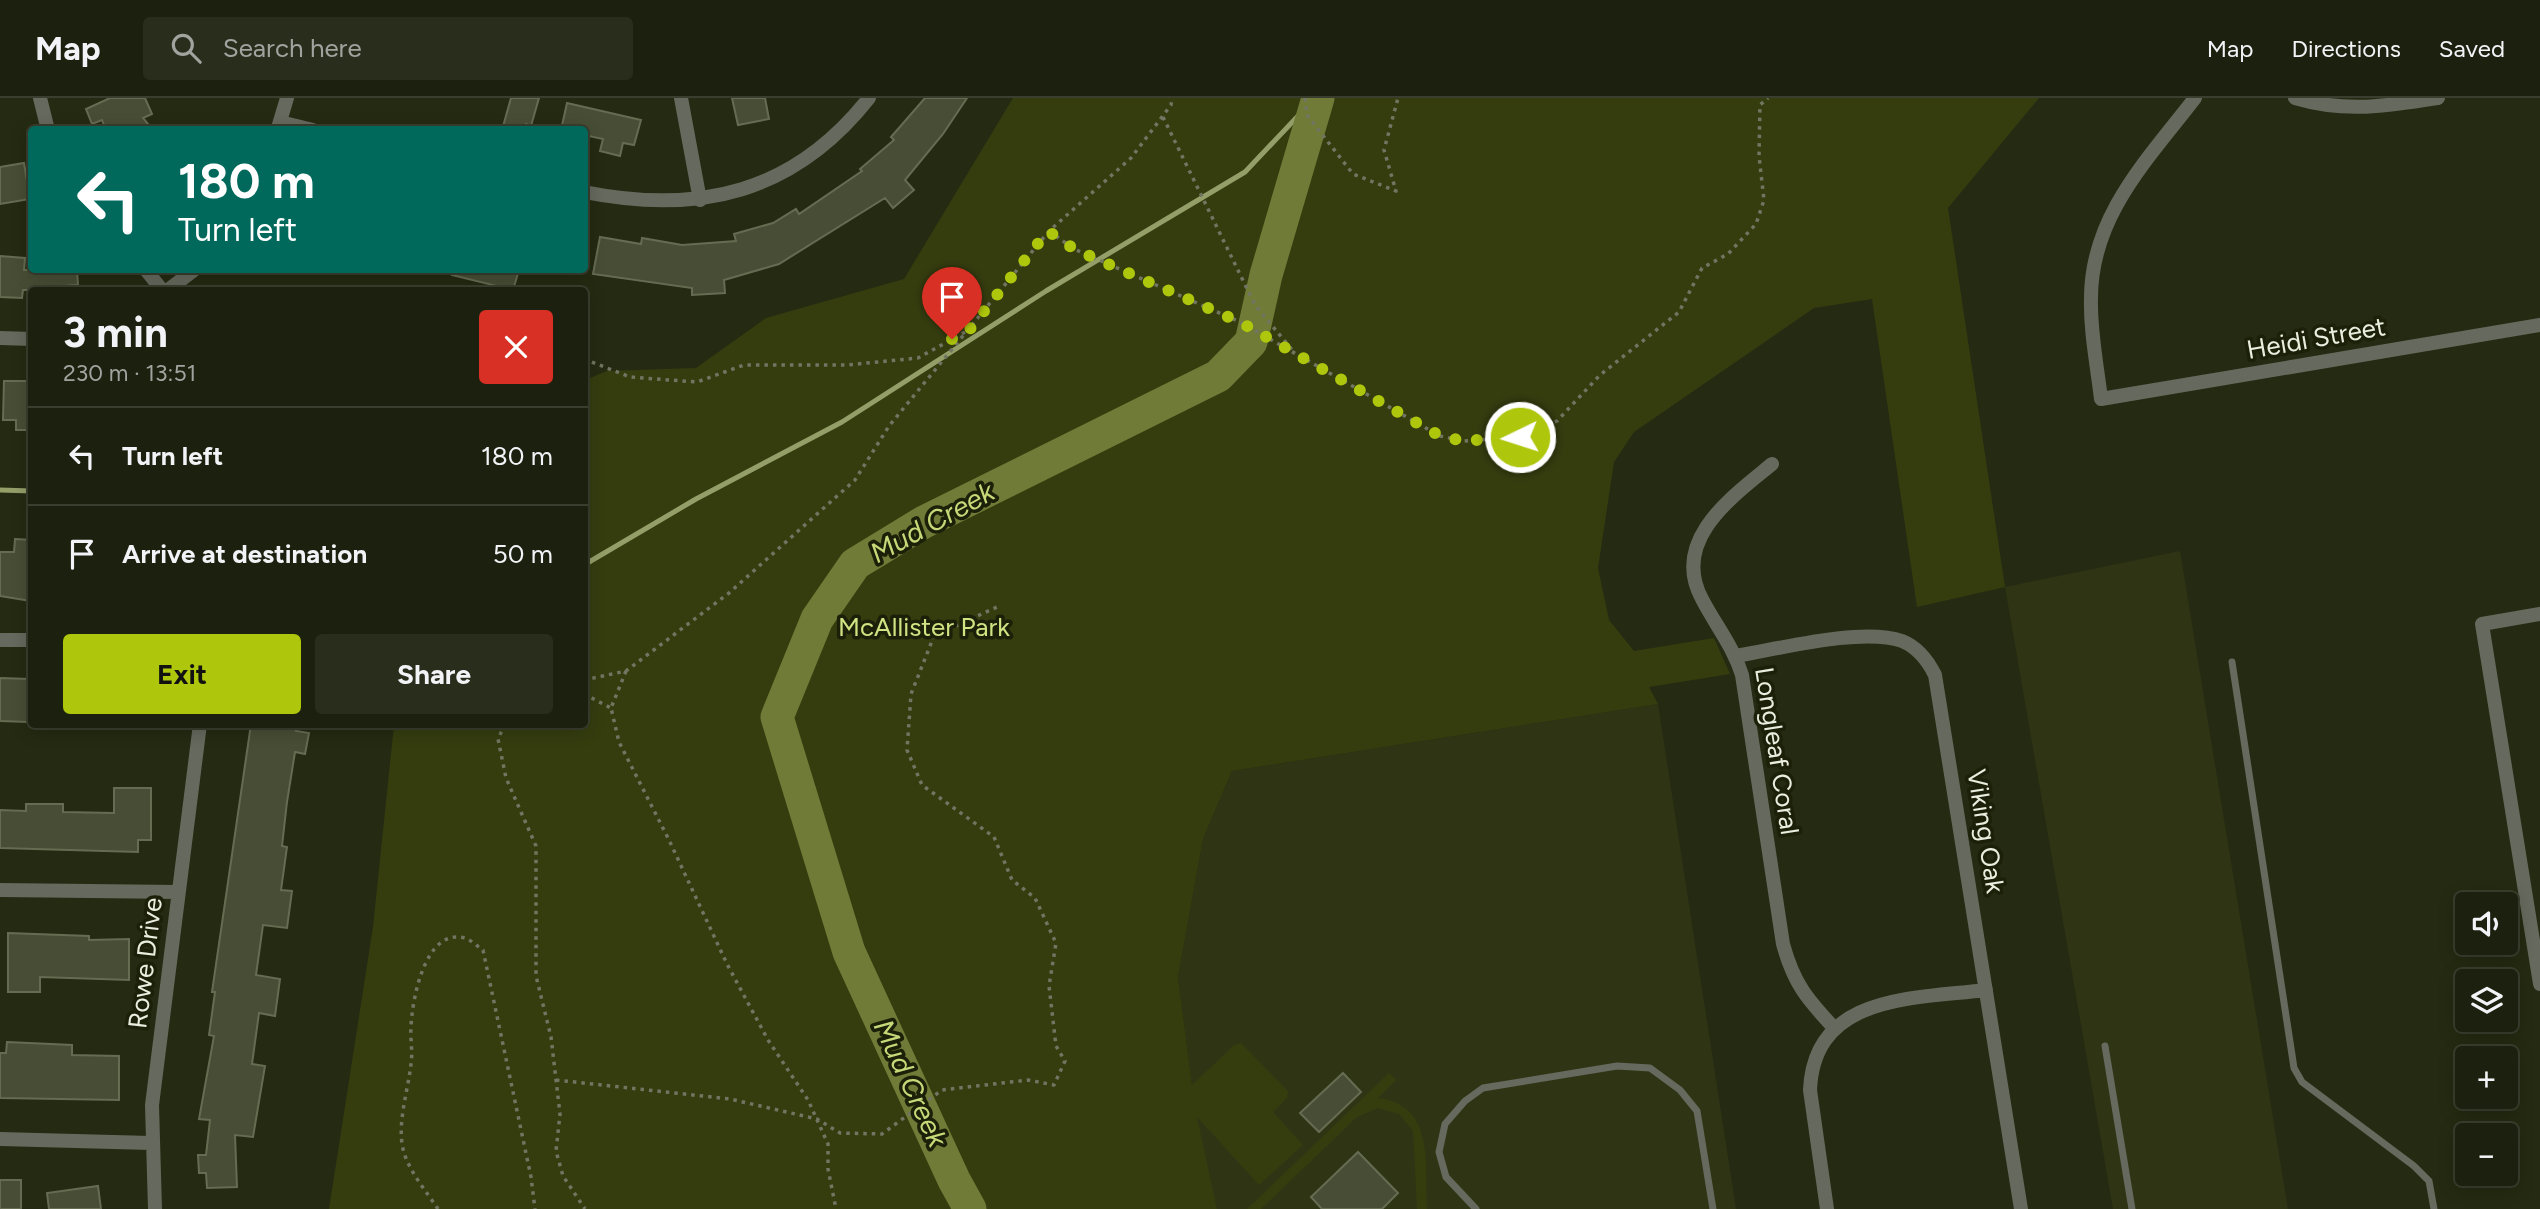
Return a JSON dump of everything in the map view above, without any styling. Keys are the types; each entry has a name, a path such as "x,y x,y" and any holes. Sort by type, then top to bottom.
{"street":[{"path":"40,98 47,126"},
{"path":"279,126 287,98"},
{"path":"681,98 700,200"},
{"path":"588,193 650,202 700,200 751,186 790,170 831,141 869,98"},
{"name":"Heidi Street","path":"2195,98 2121,195 2096,253 2091,316 2101,399 2540,325"},
{"path":"2295,98 2323,106 2363,108 2438,98"},
{"path":"148,273 160,287"},
{"path":"172,287 190,273"},
{"path":"0,338 28,339"},
{"name":"Longleaf Coral","path":"1772,464 1714,513 1698,544 1695,560 1697,589 1736,656 1742,675 1783,944 1791,974 1806,998 1835,1029"},
{"path":"2540,614 2482,624 2540,984"},
{"name":"Viking Oak","path":"1736,656 1854,637 1886,637 1905,642 1930,665 1938,687 2021,1209"},
{"path":"0,640 28,640"},
{"name":"Rowe Drive","path":"155,1209 152,1105 199,728"},
{"path":"0,890 178,892"},
{"path":"1827,1209 1810,1090 1811,1075 1820,1047 1835,1029 1862,1009 1884,1003 1986,990"},
{"path":"0,1139 151,1143"}],"lane":[{"path":"2232,662 2294,1068 2302,1082 2414,1166 2429,1181 2434,1209"},
{"path":"2105,1046 2132,1209"},
{"path":"1476,1209 1446,1177 1438,1152 1445,1124 1465,1101 1483,1088 1617,1066 1650,1068 1680,1090 1696,1111 1713,1209"}],"path":[{"path":"588,679 626,671 729,593 855,480 889,426 1048,231 1131,158 1163,116 1172,98"},
{"path":"1306,98 1307,115 1353,174 1396,191 1384,150 1398,98"},
{"path":"1048,231 1074,249 1240,322 1440,436 1464,441 1520,437 1557,421 1600,375 1679,312 1702,268 1728,254 1756,224 1764,200 1759,156 1760,105 1768,98"},
{"path":"1163,116 1255,305 1296,355"},
{"path":"588,361 630,377 697,382 744,365 848,365 918,358 969,330"},
{"path":"556,1080 730,1099 817,1119 840,1133 883,1134 943,1090 1028,1080 1054,1086 1065,1061 1056,1046 1049,986 1056,943 1035,898 1012,880 994,837 922,785 907,750 911,694 933,636 997,607"},
{"path":"626,671 611,708 618,742 669,840 727,964 768,1040 808,1100 817,1119 828,1144 828,1169 836,1209"},
{"path":"588,696 611,708"},
{"path":"503,728 498,739 506,778 536,846 536,976 551,1037 560,1114 556,1151 563,1176 585,1209"},
{"path":"438,1209 403,1149 405,1094 412,1063 411,1025 418,983 429,952 444,940 465,938 483,950 531,1177 535,1209"}],"shaded area":[{"path":"2180,551 2288,1209 2113,1209 2005,587"},
{"path":"1658,704 1736,1209 1217,1209 1197,1125 1178,977 1203,839 1232,771"}],"green space":[{"name":"McAllister Park","path":"1013,98 2039,98 1948,208 2005,587 1917,607 1872,299 1814,308 1634,432 1614,462 1598,568 1609,620 1634,651 1714,638 1730,674 1649,687 1658,704 1232,771 1203,839 1178,977 1192,1085 1234,1045 1241,1043 1288,1091 1287,1098 1273,1112 1303,1145 1259,1185 1197,1117 1217,1209 329,1209 373,927 394,728 588,728 588,379 607,371 696,368 766,318 904,279"},
{"path":"1389,1073 1396,1080 1378,1098 1396,1103 1409,1112 1418,1124 1426,1157 1427,1209 1417,1209 1413,1131 1399,1114 1378,1108 1357,1117 1261,1209 1247,1209"}],"building":[{"path":"110,98 145,98 152,114 143,118 150,126 104,126 102,120 92,124 86,109"},
{"path":"511,98 539,98 531,126 503,126"},
{"path":"732,98 765,98 769,119 738,125"},
{"path":"925,98 967,98 943,134 905,180 914,190 893,208 885,198 779,264 724,280 725,293 692,295 692,288 593,274 600,237 641,244 642,238 682,245 736,241 734,234 773,223 796,209 799,214 862,171 860,169 894,140 891,137"},
{"path":"567,103 641,120 634,145 623,143 620,156 600,151 603,139 588,136 588,126 562,126"},
{"path":"24,163 28,199 0,204 0,167"},
{"path":"0,256 25,258 24,270 28,270 28,273 77,273 78,285 28,287 28,290 23,290 22,298 0,297"},
{"path":"518,273 514,287 501,287 452,275"},
{"path":"4,381 28,381 28,430 16,430 16,420 3,420"},
{"path":"15,539 28,540 28,601 0,596 0,552 14,552"},
{"path":"0,678 28,679 28,722 0,721"},
{"path":"250,728 296,728 296,731 309,733 305,754 295,752 282,846 287,847 281,890 292,891 287,928 263,925 256,975 280,979 275,1016 259,1013 252,1064 265,1066 253,1137 235,1135 237,1187 207,1188 206,1173 199,1173 198,1155 206,1155 210,1120 199,1119 214,1036 209,1035 215,992 212,992"},
{"path":"114,788 151,788 151,840 138,840 138,852 0,848 0,810 26,811 26,804 63,804 63,812 114,813"},
{"path":"8,933 89,936 89,940 129,939 129,980 40,977 40,992 8,992"},
{"path":"7,1042 72,1045 72,1055 119,1056 119,1100 0,1098 0,1053 6,1053"},
{"path":"1343,1073 1361,1092 1319,1132 1300,1113"},
{"path":"1358,1152 1398,1193 1382,1209 1322,1209 1311,1197"},
{"path":"0,1180 21,1180 21,1209 0,1209"},
{"path":"98,1186 101,1209 49,1209 47,1193"}],"waterway":[{"path":"588,563 696,499 842,422 1046,291 1245,172 1315,98"},
{"name":"Mud Creek","path":"970,1209 954,1180 849,952 777,717 817,619 855,564 924,522 1218,376 1251,342 1266,275 1318,98"},
{"path":"0,490 28,491"}],"route":[{"path":"952,339 969,330 1048,231 1074,249 1240,322 1440,436 1464,441 1520,437"}]}
